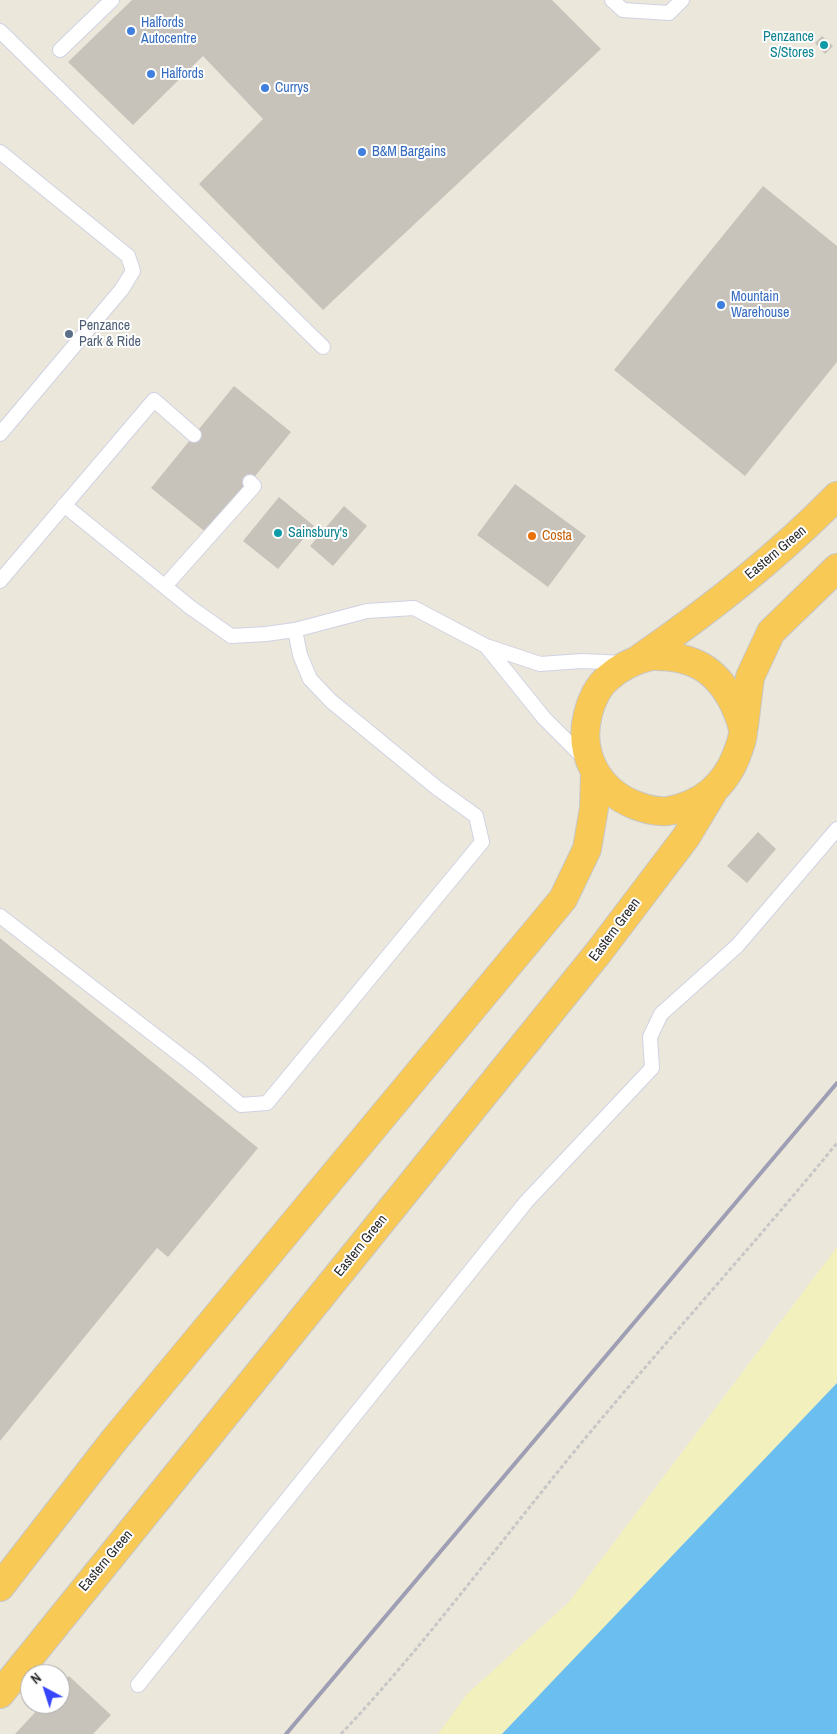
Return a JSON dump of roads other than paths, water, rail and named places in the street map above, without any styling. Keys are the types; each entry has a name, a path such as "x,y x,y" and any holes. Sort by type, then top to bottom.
{"highway":[{"name":"Eastern Green","path":"634,661 693,622 805,529 837,496"},
{"path":"592,768 606,787 623,801 644,809 666,811 691,806 713,792 730,771 744,732 750,677 771,632 837,568"},
{"path":"0,1587 115,1439 563,899 587,849 594,808 592,768 586,749 584,728 591,701 606,678 634,661 672,656 690,660 709,671 726,687 737,710 744,732"},
{"name":"Eastern Green","path":"0,1694 81,1591 233,1408 598,953 686,837 713,792"}],"lane":[{"path":"60,50 112,0"},
{"path":"612,0 623,10 669,13 682,0"},
{"path":"0,31 323,347"},
{"path":"0,152 128,256 132,272 122,290 0,434"},
{"path":"0,581 154,400 194,434"},
{"path":"165,586 254,486 250,482"},
{"path":"64,505 231,636 295,630 367,611 414,608 486,646 540,664 582,661 634,661"},
{"path":"0,916 197,1068 241,1105 267,1103 482,842 476,816 436,788 331,701 310,679 300,655 295,630"},
{"path":"486,646 544,718 592,768"},
{"path":"138,1685 526,1202 652,1068 650,1037 661,1014 737,946 837,830"}],"water":[{"path":"837,1383 837,1734 502,1734"}],"railway":[{"path":"286,1734 837,1083"}],"place":[{"name":"Halfords Autocentre","path":"131,31"},
{"name":"Penzance S/Stores","path":"824,45"},
{"name":"Halfords","path":"151,74"},
{"name":"Currys","path":"265,88"},
{"name":"B&M Bargains","path":"362,152"},
{"name":"Mountain Warehouse","path":"721,305"},
{"name":"Penzance Park & Ride","path":"69,334"},
{"name":"Sainsbury's","path":"278,533"},
{"name":"Costa","path":"532,536"}]}
